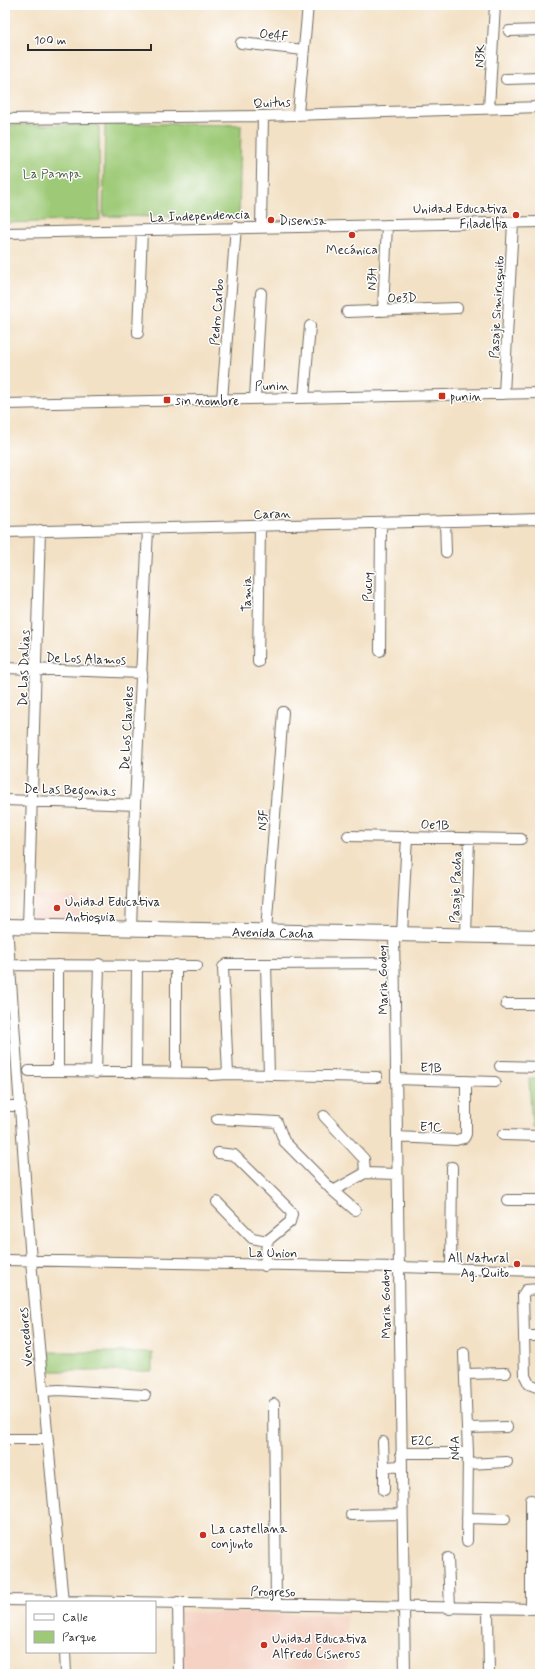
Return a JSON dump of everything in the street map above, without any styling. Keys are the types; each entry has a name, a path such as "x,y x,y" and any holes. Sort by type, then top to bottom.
{"street":[{"path":"298,114 308,5"},
{"name":"N3K","path":"490,108 495,5"},
{"path":"509,31 540,30"},
{"name":"Oe4F","path":"241,43 304,50"},
{"path":"506,79 540,78"},
{"name":"Quitus","path":"5,119 263,116 540,107"},
{"path":"261,227 263,116"},
{"name":"La Independencia","path":"5,233 236,227 540,222"},
{"name":"Pasaje Simiruquito","path":"504,394 513,223"},
{"name":"N3H","path":"383,311 387,225"},
{"name":"Pedro Carbo","path":"222,399 236,227"},
{"path":"138,333 142,230"},
{"path":"255,398 261,293"},
{"name":"Oe3D","path":"347,312 457,308"},
{"path":"304,398 310,326"},
{"name":"Punin","path":"5,404 540,393"},
{"name":"Caran","path":"5,532 540,519"},
{"path":"446,521 446,552"},
{"name":"Pucuy","path":"380,651 381,523"},
{"name":"Tamia","path":"258,662 260,526"},
{"name":"De Los Claveles","path":"131,928 135,805 148,529"},
{"name":"De Las Dalias","path":"28,926 40,530"},
{"name":"De Los Alamos","path":"5,668 142,673"},
{"name":"N3F","path":"266,931 283,712"},
{"name":"De Las Begonias","path":"5,800 135,805"},
{"name":"Oe1B","path":"348,836 521,839"},
{"name":"Maria Godoy","path":"405,1674 398,1267 395,963 407,836"},
{"name":"Pasaje Pacha","path":"466,936 470,839"},
{"name":"Avenida Cacha","path":"6,926 540,937"},
{"name":"Vencedores","path":"6,926 21,1106 31,1261 63,1601"},
{"path":"228,1074 223,967 226,964 395,963"},
{"path":"9,965 99,964 197,966"},
{"path":"96,1073 99,964"},
{"path":"266,964 269,1074"},
{"path":"58,965 58,1071"},
{"path":"136,1073 137,965"},
{"path":"176,965 176,1073"},
{"path":"506,1004 540,1004"},
{"path":"500,1066 540,1067"},
{"path":"29,1071 377,1077"},
{"name":"E1B","path":"396,1079 495,1082"},
{"name":"E1C","path":"397,1137 456,1140 464,1138 466,1134 466,1081"},
{"path":"5,1106 21,1106"},
{"path":"324,1116 364,1159 365,1174"},
{"path":"217,1119 277,1122 284,1141 333,1191 355,1210"},
{"path":"503,1135 540,1136"},
{"path":"218,1153 234,1155 288,1208 292,1214 290,1222 266,1241"},
{"path":"451,1268 452,1167"},
{"path":"333,1191 365,1174 397,1174"},
{"path":"507,1200 540,1200"},
{"path":"217,1202 252,1238 266,1241"},
{"path":"266,1241 266,1266"},
{"name":"La Union","path":"5,1260 540,1271"},
{"path":"540,1289 526,1290 523,1295 525,1376 529,1384 540,1388"},
{"path":"525,1336 540,1336"},
{"name":"N4A","path":"464,1353 468,1453 467,1541"},
{"path":"465,1374 506,1373"},
{"path":"43,1391 59,1390 145,1395"},
{"path":"274,1404 276,1604"},
{"path":"467,1428 507,1427"},
{"path":"5,1439 48,1439"},
{"path":"383,1442 384,1490"},
{"name":"E2C","path":"401,1454 468,1453"},
{"path":"468,1464 507,1462"},
{"path":"384,1467 401,1466"},
{"path":"531,1500 536,1609"},
{"path":"351,1515 402,1514"},
{"path":"467,1518 506,1518"},
{"path":"448,1558 450,1609"},
{"name":"Progreso","path":"5,1600 63,1601"},
{"name":"Progreso","path":"156,1602 488,1610 536,1609"},
{"path":"178,1602 179,1674"},
{"path":"488,1610 489,1674"},
{"path":"65,1653 66,1674"}],"shaded area":[{"name":"Unidad Educativa Antioquia","path":"33,896 80,897 81,919 33,919"},
{"name":"Unidad Educativa Alfredo Cisneros","path":"179,1612 346,1615 348,1674 181,1674"}],"green space":[{"path":"105,123 241,125 239,218 103,216"},
{"name":"La Pampa","path":"5,125 99,125 100,220 5,223"},
{"path":"529,1079 540,1079 540,1128 532,1127"},
{"path":"47,1352 152,1352 152,1371 47,1371"}],"place":[{"name":"Unidad Educativa Filadelfia","path":"516,215"},
{"name":"Disensa","path":"271,220"},
{"name":"Mecánica","path":"352,235"},
{"name":"punin","path":"442,396"},
{"name":"sin nombre","path":"167,400"},
{"name":"Unidad Educativa Antioquia","path":"57,908"},
{"name":"All Natural Ag. Quito","path":"517,1264"},
{"name":"La castellana conjunto","path":"203,1535"},
{"name":"Unidad Educativa Alfredo Cisneros","path":"264,1645"}]}
